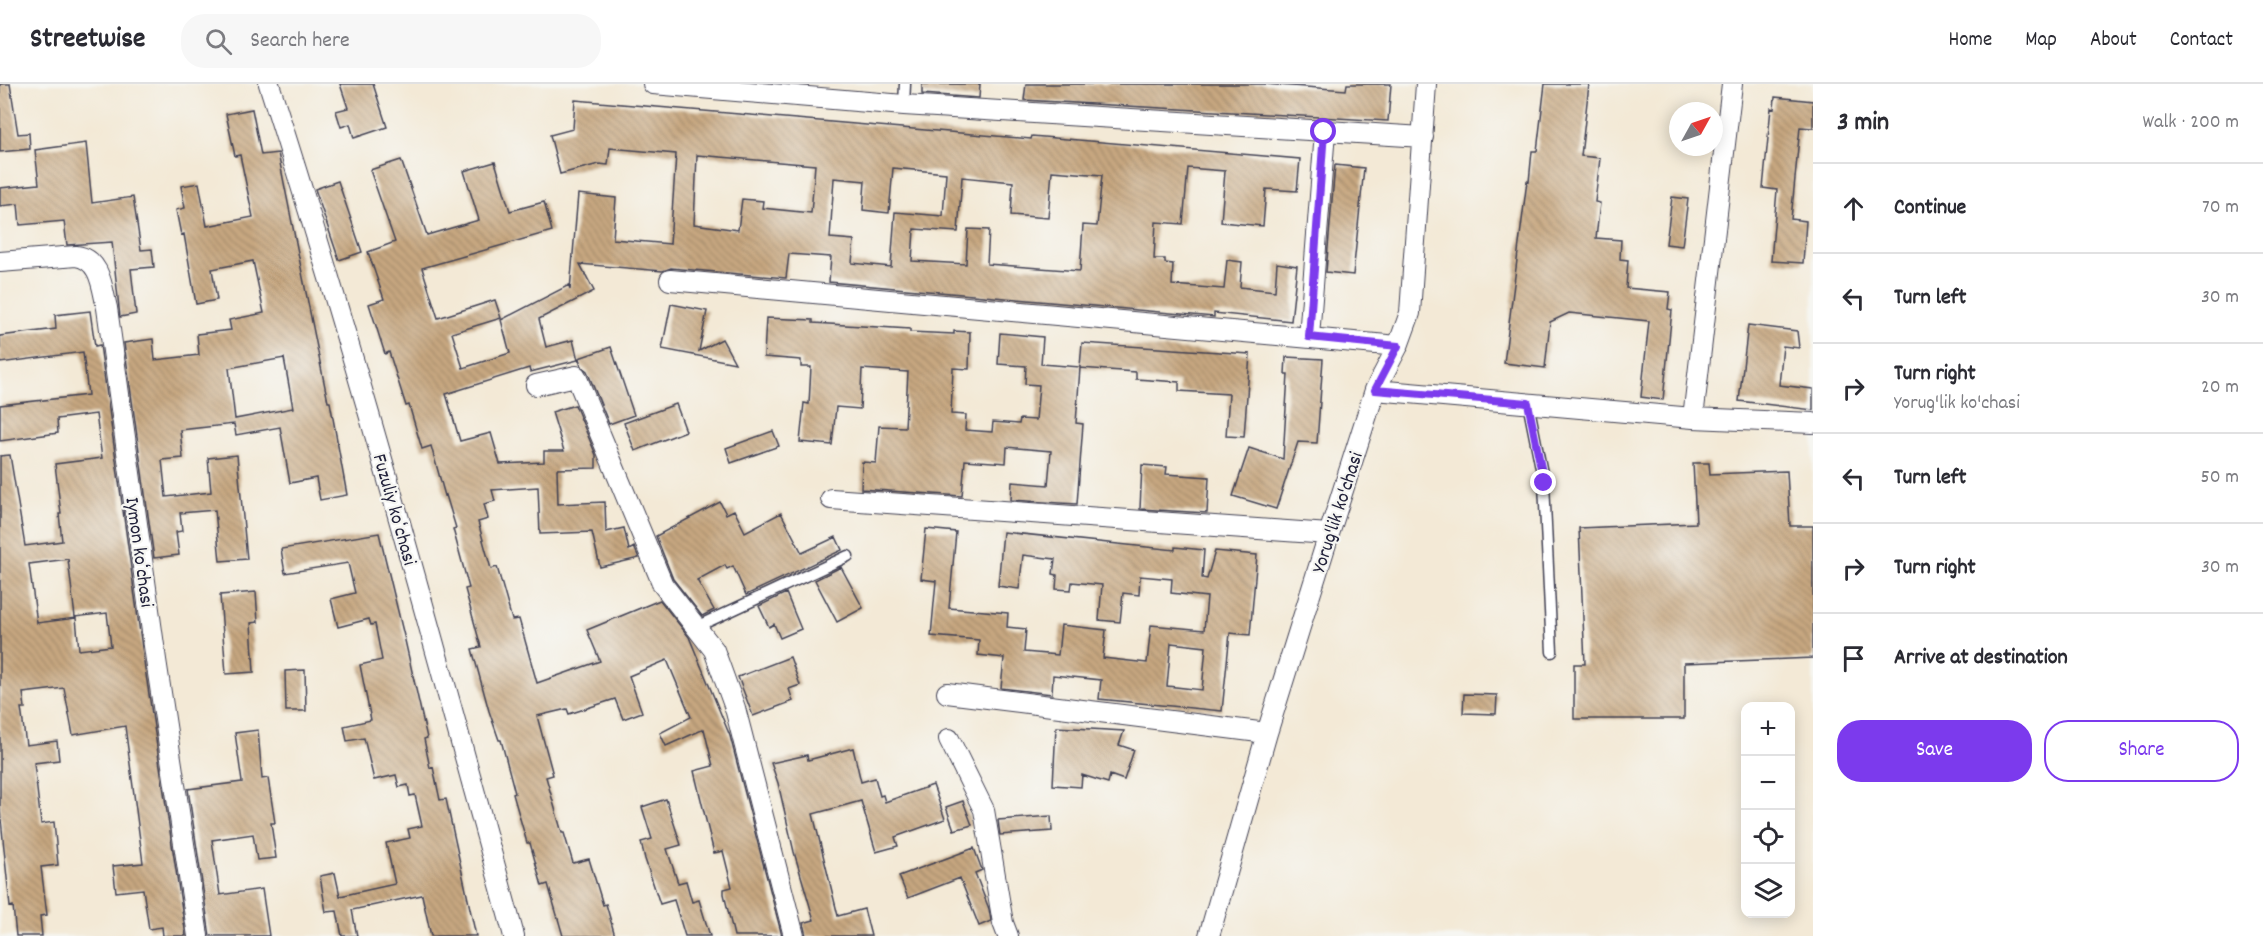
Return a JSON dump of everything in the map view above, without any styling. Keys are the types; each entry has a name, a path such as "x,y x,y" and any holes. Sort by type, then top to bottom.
{"street":[{"name":"Fuzuliy koʻchasi","path":"269,84 297,171 421,594 514,936"},
{"path":"652,84 904,105 1324,132 1423,136"},
{"name":"Yorug'lik ko'chasi","path":"1209,936 1267,733 1375,390 1398,346 1410,313 1426,84"},
{"path":"1694,418 1732,84"},
{"path":"1309,337 1324,132"},
{"name":"Iymon koʻchasi","path":"0,262 76,256 85,257 92,262 98,272 108,308 156,660 198,936"},
{"path":"670,280 1398,346"},
{"path":"536,385 576,376 663,585 714,650 735,708 794,936"},
{"path":"1375,390 1694,418 1813,423"},
{"path":"831,499 1329,534"},
{"path":"947,693 1267,733"},
{"path":"949,738 984,810 1003,923 1008,936"}],"lane":[{"path":"904,105 905,84"},
{"path":"1528,403 1544,483 1552,652"},
{"path":"696,627 848,556"}],"building":[{"path":"0,84 10,84 18,134 29,133 30,149 0,152"},
{"path":"340,84 373,84 387,127 354,138 350,124 341,127 336,111 348,108"},
{"path":"922,84 980,84 979,98 922,94"},
{"path":"1026,84 1264,84 1346,90 1347,84 1391,84 1388,121 1024,100"},
{"path":"1545,84 1589,84 1581,156 1600,158 1595,202 1600,203 1596,238 1621,240 1620,259 1628,260 1626,288 1670,292 1668,309 1672,310 1663,400 1641,397 1649,321 1569,313 1550,322 1545,368 1504,363 1527,181 1529,182 1532,151 1537,151"},
{"path":"1775,97 1813,101 1813,128 1800,127 1791,219 1806,221 1803,263 1771,261 1777,190 1763,188 1771,108 1774,109"},
{"path":"575,100 1031,139 1032,136 1300,159 1297,191 1266,189 1263,226 1221,222 1225,171 1188,168 1183,224 1156,222 1154,259 1165,259 1165,263 1173,264 1172,285 1224,289 1227,260 1242,262 1240,287 1275,291 1277,263 1297,266 1291,321 1214,313 1214,317 829,282 831,257 789,254 786,278 671,268 663,271 580,264 594,291 539,319 546,347 573,340 578,360 530,372 529,368 446,394 460,441 491,433 500,464 544,462 544,451 564,451 552,412 575,405 596,455 596,468 557,469 558,504 605,502 606,532 624,528 629,550 634,547 639,558 600,567 592,532 540,534 538,487 492,490 495,501 484,504 488,519 478,522 491,569 497,567 512,620 519,619 537,683 600,661 587,630 660,600 689,637 730,736 782,936 734,936 724,894 724,889 732,887 723,851 714,853 694,771 713,766 704,729 666,746 660,733 691,717 667,660 629,676 642,712 623,719 615,699 569,714 567,709 537,716 553,775 546,777 562,833 564,833 573,863 589,859 615,936 563,936 548,884 542,886 530,843 527,843 501,740 499,740 489,711 472,649 481,647 465,589 469,588 453,529 456,528 431,446 422,449 409,405 406,406 389,352 385,354 369,304 384,299 368,252 395,242 370,170 401,160 427,235 479,220 464,171 495,162 510,211 544,202 552,231 422,268 438,318 495,300 501,318 452,333 463,368 510,353 501,320 569,285 570,290 578,194 616,198 613,239 670,244 676,154 610,148 608,165 599,164 560,174 550,135 573,129","holes":["697,155 815,165 811,213 762,208 763,201 742,199 738,230 694,224","893,168 946,173 943,216 895,212 891,267 852,263 854,240 830,238 834,178 865,181 863,210 889,213","1052,171 1102,175 1097,226 1083,225 1080,271 987,264 989,230 968,229 966,264 912,261 914,229 958,232 962,177 1013,182 1011,215 1048,218"]},
{"path":"252,109 261,155 278,153 347,495 320,500 316,478 290,483 280,427 236,435 234,424 180,430 183,458 162,460 166,497 211,492 208,458 237,455 247,559 220,561 215,510 180,513 182,531 176,532 179,555 154,558 124,343 153,339 155,360 199,355 197,334 231,330 229,320 264,313 253,261 212,269 217,300 196,304 184,234 181,235 176,210 185,208 181,186 199,183 207,226 253,217 240,155 235,156 226,114","holes":["284,358 293,408 235,419 229,368"]},
{"path":"86,143 92,203 133,197 141,250 152,249 154,267 131,269 136,314 120,317 112,242 67,245 64,221 20,225 18,204 0,206 0,188 39,184 35,150"},
{"path":"1335,165 1364,168 1353,275 1326,272"},
{"path":"338,181 362,252 339,260 315,189"},
{"path":"1672,197 1688,199 1682,246 1666,244"},
{"path":"671,304 707,311 699,351 722,339 735,363 662,349"},
{"path":"90,311 95,346 100,345 144,662 186,936 163,936 162,927 149,929 143,889 116,892 113,866 143,863 125,726 73,735 64,688 23,693 25,708 21,708 26,745 57,741 59,760 34,763 41,824 54,822 58,865 41,867 47,915 40,916 42,936 16,936 13,906 10,907 0,810 0,456 10,455 25,546 62,541 55,464 102,458 96,414 57,419 58,433 0,441 0,405 88,395 83,352 0,363 0,336 56,329 55,315","holes":["68,559 75,617 107,613 111,646 79,650 76,618 37,623 29,564"]},
{"path":"766,318 910,329 910,332 954,334 954,331 970,332 969,369 953,368 951,414 966,415 965,430 992,432 993,422 1019,424 1020,419 1036,420 1039,385 1025,384 1026,366 998,364 1000,333 1043,337 1041,364 1080,367 1082,343 1250,354 1244,437 1226,436 1229,394 1179,391 1179,382 1136,379 1136,372 1080,368 1076,423 1083,424 1077,504 1011,500 1012,482 1048,485 1051,451 1007,447 1006,463 965,460 962,496 861,489 862,462 876,463 879,426 905,427 908,372 862,369 860,409 836,407 832,445 800,442 804,403 809,404 811,367 801,367 801,360 764,357"},
{"path":"1748,325 1797,331 1799,348 1783,346 1779,385 1813,389 1813,410 1739,401"},
{"path":"611,347 634,415 609,424 587,371 581,366 579,358"},
{"path":"1286,357 1323,359 1317,443 1298,442 1276,509 1233,496 1249,448 1283,459 1288,374 1285,374"},
{"path":"676,404 686,431 635,451 624,423"},
{"path":"773,431 779,446 731,463 726,448"},
{"path":"1693,463 1709,463 1710,474 1787,471 1790,526 1813,526 1813,658 1684,663 1684,719 1574,719 1574,664 1585,664 1579,528 1696,523"},
{"path":"1142,465 1167,467 1166,474 1209,477 1207,513 1140,509"},
{"path":"720,502 726,514 734,510 745,532 781,513 802,553 836,537 842,550 746,595 733,566 727,569 725,565 697,580 714,610 702,616 673,579 656,536"},
{"path":"926,529 956,532 949,608 1008,613 1007,627 1026,629 1024,652 1058,655 1061,625 1106,630 1103,658 1147,663 1151,625 1204,630 1207,597 1171,593 1172,579 1140,576 1139,595 1123,593 1120,622 1099,620 1102,585 1072,582 1071,590 1056,589 1057,575 1053,574 1055,559 1023,555 1019,589 998,586 1003,532 1175,550 1175,547 1204,550 1202,578 1207,579 1215,551 1257,555 1250,635 1230,633 1222,711 1099,699 1101,680 1053,675 1052,694 1001,688 1004,658 978,655 979,640 931,636 936,581 921,579","holes":["1171,643 1206,647 1202,690 1167,686"]},
{"path":"379,533 427,738 424,739 430,768 433,767 440,800 446,799 476,936 431,936 422,895 352,910 357,936 342,936 337,911 326,912 320,876 335,873 340,896 395,884 386,843 410,838 408,829 422,826 415,795 410,796 408,785 399,787 396,775 374,780 364,738 347,741 344,726 371,720 360,665 382,660 375,624 371,625 369,619 338,627 331,599 355,593 348,563 285,573 281,549"},
{"path":"841,567 863,608 837,622 815,580"},
{"path":"256,592 258,622 251,623 254,672 226,674 220,595"},
{"path":"786,593 801,629 780,638 774,624 769,627 759,606"},
{"path":"790,657 800,685 789,689 793,701 753,716 738,677"},
{"path":"305,670 306,711 286,711 285,671"},
{"path":"1464,694 1497,695 1496,714 1463,713"},
{"path":"1056,727 1124,731 1119,745 1134,750 1124,780 1110,775 1108,783 1082,775 1081,787 1053,785"},
{"path":"258,730 262,779 268,778 275,823 271,823 276,858 257,860 253,834 212,840 220,895 262,889 269,936 210,936 188,789 242,782 235,733"},
{"path":"853,748 861,782 875,778 880,796 883,795 885,802 933,785 945,819 895,837 898,846 876,852 861,801 813,814 838,916 864,909 871,936 806,936 803,923 814,920 771,763 807,755 808,760"},
{"path":"666,799 681,845 667,849 678,883 686,881 692,902 699,900 710,936 685,936 674,900 660,904 645,859 641,842 652,839 642,807"},
{"path":"963,801 972,825 954,830 946,807"},
{"path":"1051,816 1052,831 1000,835 998,820"},
{"path":"974,848 982,870 975,873 989,909 991,921 979,926 960,878 908,898 899,876"}],"route":[{"path":"1324,132 1309,337 1398,346 1375,390 1528,403 1544,483"}]}
